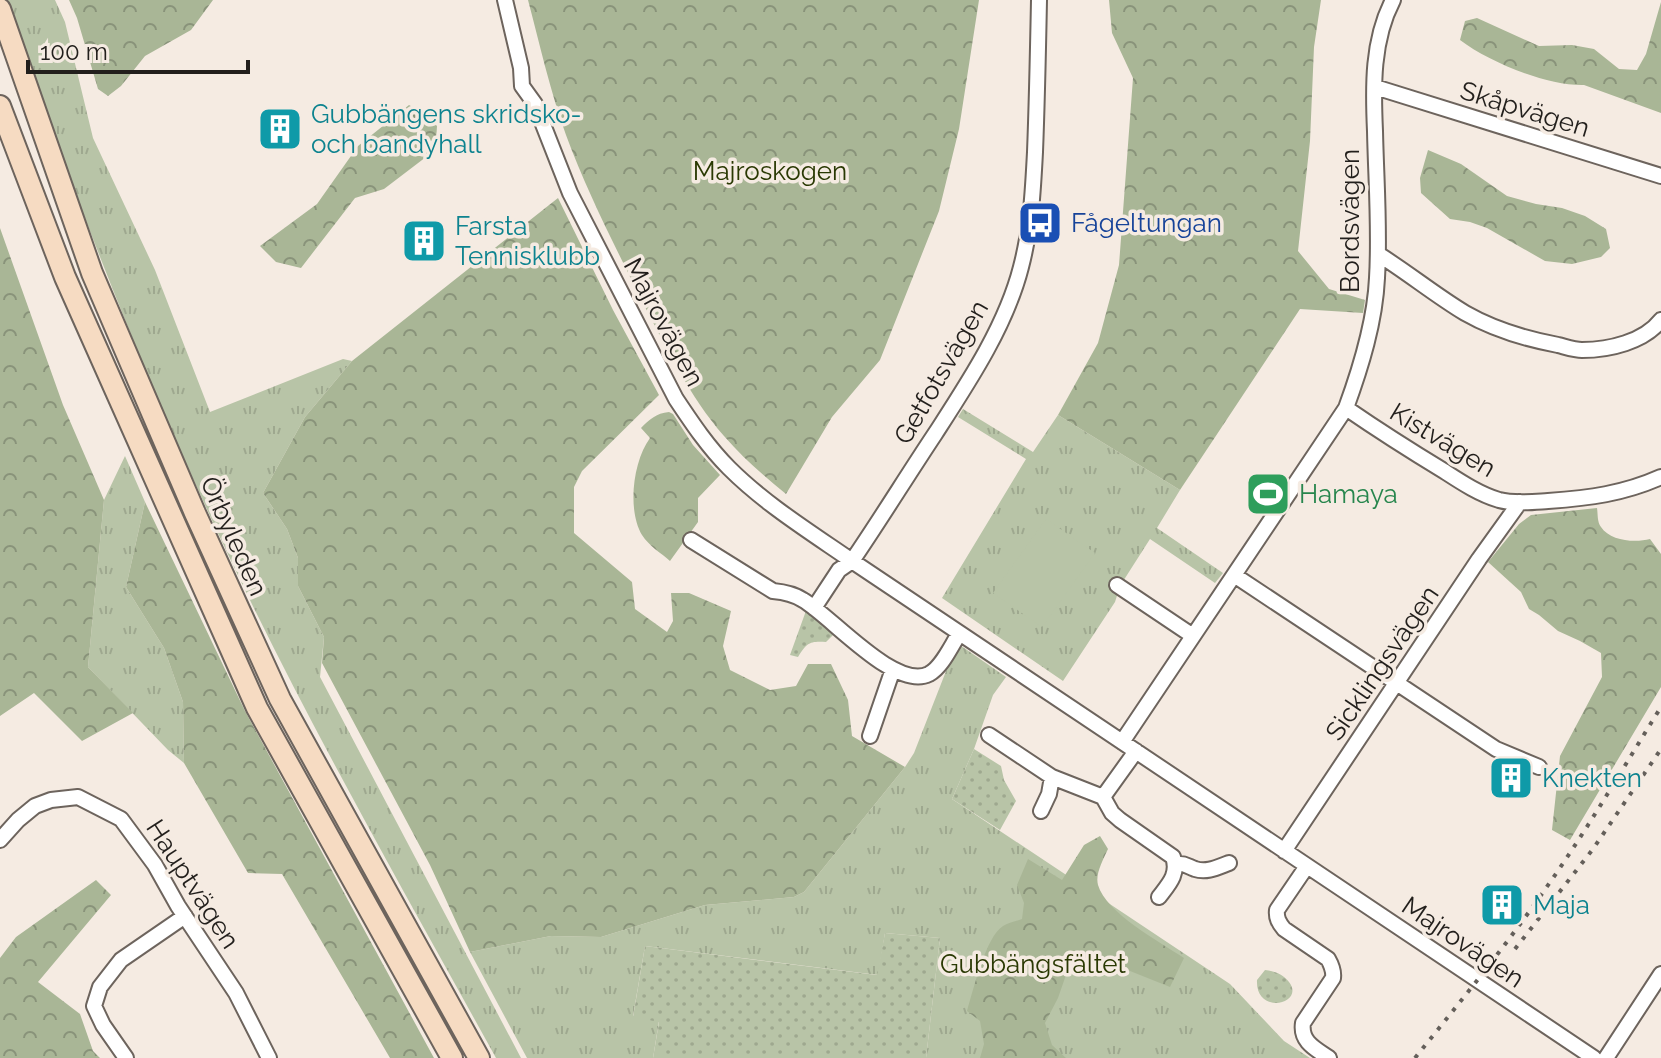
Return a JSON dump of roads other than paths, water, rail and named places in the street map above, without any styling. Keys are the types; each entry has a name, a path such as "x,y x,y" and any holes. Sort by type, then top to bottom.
{"main road":[{"name":"Örbyleden","path":"0,9 92,273 195,513 280,699 479,1058"},
{"name":"Örbyleden","path":"0,106 65,277 257,708 452,1058"}],"street":[{"name":"Majrovägen","path":"505,0 521,68 522,86 535,104 570,193 676,399 729,468 779,511 959,634 1594,1058"},
{"name":"Getfotsvägen","path":"852,561 977,368 1021,269 1033,193 1039,0"},
{"name":"Bordsvägen","path":"1122,742 1346,408 1358,375 1377,280 1375,58 1380,32 1393,0"},
{"name":"Skåpvägen","path":"1375,87 1661,176"},
{"path":"1378,254 1465,313 1537,341 1581,350 1610,347 1639,339 1661,320"},
{"name":"Kistvägen","path":"1346,408 1401,445 1499,500 1520,502 1590,498 1623,492 1661,477"},
{"name":"Sicklingsvägen","path":"1284,851 1520,502"},
{"path":"691,540 773,591 801,598 861,647 893,669 915,677 930,674 959,634"},
{"path":"814,608 839,570 852,561"},
{"path":"1234,575 1496,749 1539,767"},
{"path":"1117,585 1193,636"},
{"path":"870,736 893,669"},
{"path":"989,735 1052,777 1103,797 1112,813 1173,857 1176,873 1159,897"},
{"path":"1103,797 1136,751"},
{"path":"1041,811 1052,777"},
{"name":"Hauptvägen","path":"0,840 35,806 51,800 78,797 121,819 155,865 236,993 269,1058"},
{"path":"1176,864 1185,863 1204,871 1229,863"},
{"path":"1307,866 1277,910 1277,916 1284,929 1332,965 1333,978 1303,1023 1302,1030 1309,1044 1329,1058"},
{"path":"126,1058 94,1006 100,987 121,960 185,916"},
{"path":"1606,1058 1661,974"}],"railway":[{"path":"1415,1058 1546,888 1661,707"},
{"path":"1515,949 1593,849 1661,749"}],"place":[{"name":"Gubbängens skridsko- och bandyhall","path":"280,129"},
{"name":"Fågeltungan","path":"1040,223"},
{"name":"Farsta Tennisklubb","path":"424,241"},
{"name":"Hamaya","path":"1268,494"},
{"name":"Knekten","path":"1511,778"},
{"name":"Maja","path":"1502,905"}],"park label":[{"name":"Majroskogen","path":"770,171"},
{"name":"Gubbängsfältet","path":"1033,964"}]}
